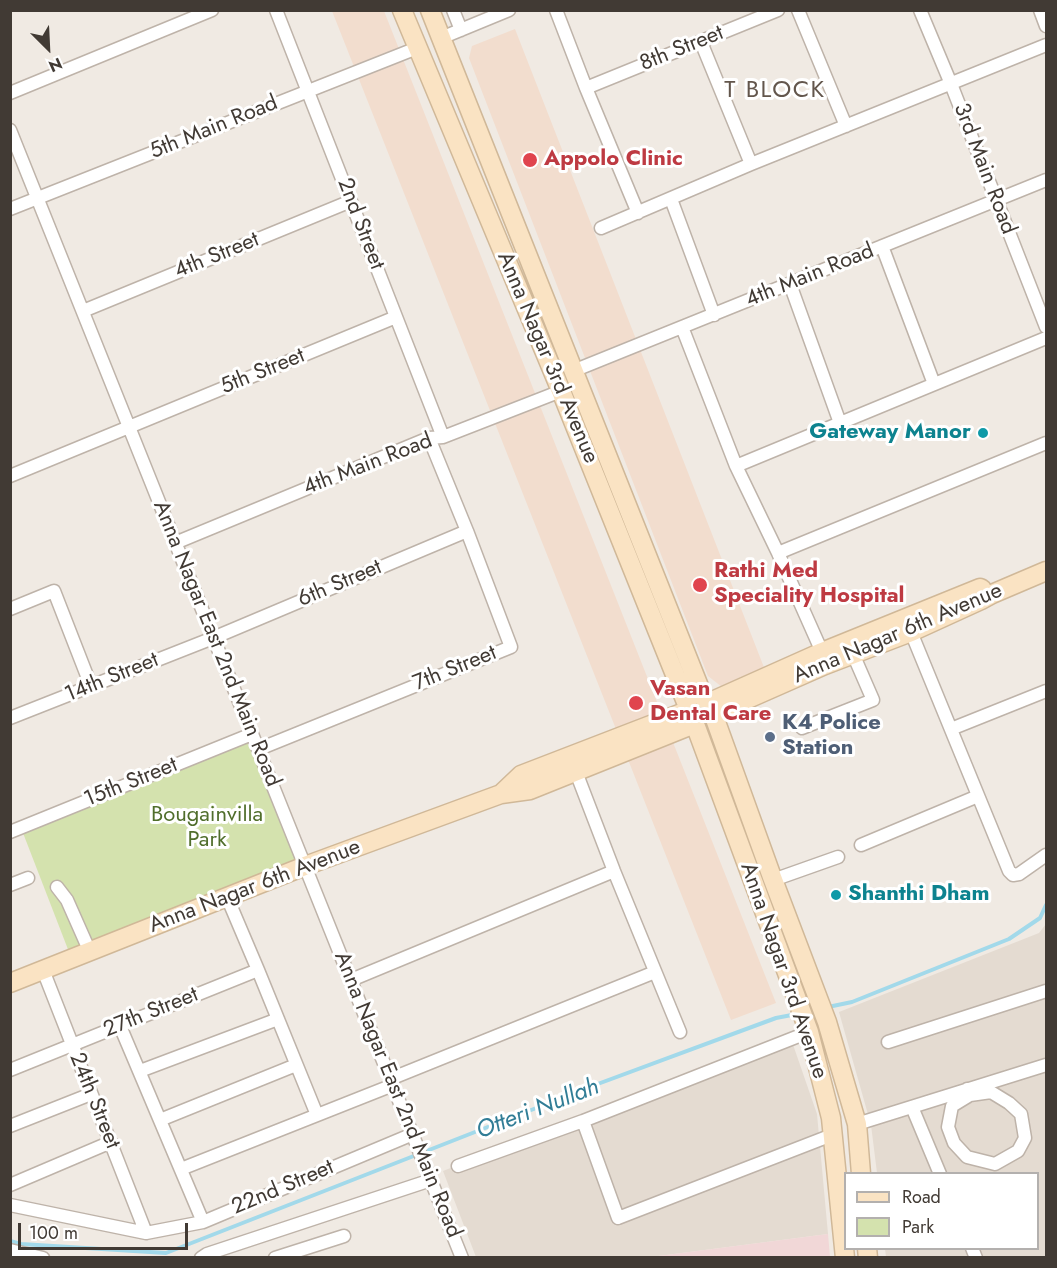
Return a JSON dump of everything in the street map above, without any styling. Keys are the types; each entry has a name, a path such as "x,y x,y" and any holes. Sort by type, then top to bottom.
{"main road":[{"name":"Anna Nagar 3rd Avenue","path":"402,10 561,391 773,880 822,1008 857,1124 861,1172"},
{"name":"Anna Nagar 3rd Avenue","path":"430,10 573,371 701,713 804,1019 831,1118 844,1248"},
{"name":"Anna Nagar 6th Avenue","path":"501,794 520,775 701,713 911,632 1047,571"},
{"path":"701,713 822,652 981,588 992,594"},
{"name":"Anna Nagar 6th Avenue","path":"10,983 305,866 501,794 530,790 576,772 701,713"}],"street":[{"path":"10,93 212,10"},
{"name":"2nd Street","path":"276,10 443,437"},
{"path":"453,10 461,30"},
{"path":"441,38 509,10"},
{"path":"556,10 638,213"},
{"name":"8th Street","path":"586,88 778,10"},
{"path":"798,10 846,126"},
{"name":"3rd Main Road","path":"921,10 1047,327"},
{"path":"1040,10 1047,26"},
{"path":"700,42 751,164"},
{"path":"601,228 751,164 1047,45"},
{"name":"5th Main Road","path":"10,209 417,48"},
{"name":"Anna Nagar East 2nd Main Road","path":"10,130 462,1257"},
{"name":"4th Main Road","path":"573,371 1047,180"},
{"path":"671,199 714,315"},
{"name":"4th Street","path":"83,311 351,201"},
{"path":"882,246 934,384"},
{"path":"790,284 840,423"},
{"name":"5th Street","path":"10,477 396,317"},
{"path":"682,327 736,466 822,652"},
{"path":"736,466 1047,338"},
{"name":"4th Main Road","path":"175,543 429,438 443,437 561,391"},
{"name":"7th Street","path":"259,749 511,647 429,438"},
{"path":"778,553 1047,443"},
{"name":"6th Street","path":"213,638 467,531"},
{"path":"10,609 54,591 91,686"},
{"path":"911,632 1009,871 1013,875 1019,873 1047,855"},
{"name":"14th Street","path":"10,718 213,638"},
{"path":"802,728 873,700 853,654"},
{"path":"951,729 1047,691"},
{"name":"15th Street","path":"10,832 252,734"},
{"path":"576,772 680,1032"},
{"path":"861,845 978,796"},
{"path":"773,880 838,857"},
{"path":"351,980 614,870"},
{"path":"10,885 28,878"},
{"path":"57,887 67,900 90,952"},
{"path":"227,897 317,1115"},
{"name":"24th Street","path":"43,970 146,1233"},
{"name":"27th Street","path":"10,1070 258,970"},
{"path":"181,1169 317,1115 656,972"},
{"path":"888,1042 1047,991"},
{"path":"140,1071 278,1019"},
{"path":"458,1166 583,1121 804,1019"},
{"path":"120,1026 203,1222"},
{"path":"160,1120 296,1065"},
{"path":"857,1124 969,1092 1047,1065"},
{"path":"969,1092 991,1092 1021,1114 1025,1138 1018,1151 995,1164 967,1156 954,1143 948,1127 952,1106 969,1092"},
{"path":"10,1126 92,1094"},
{"path":"912,1107 940,1172"},
{"path":"583,1121 618,1218 832,1135"},
{"name":"22nd Street","path":"10,1205 146,1233 203,1222 412,1134"},
{"path":"10,1185 111,1142"},
{"path":"205,1256 431,1180"},
{"path":"275,1257 344,1236"},
{"path":"10,1250 43,1257"}],"shaded area":[{"path":"332,11 384,11 776,1003 731,1020"},
{"path":"515,29 765,670 722,687 708,676 469,58 472,46"},
{"path":"1046,924 1046,1257 886,1257 885,1250 1039,1250 1039,1172 877,1172 871,1125 839,1012 1039,933"},
{"path":"789,1033 817,1114 828,1234 651,1257 476,1257 443,1171"},
{"path":"828,1234 830,1257 651,1257"}],"green space":[{"name":"Bougainvilla Park","path":"251,741 299,862 69,952 23,833"}],"waterway":[{"name":"Otteri Nullah","path":"828,1007 852,1002 1009,939 1040,918 1046,905"},
{"name":"Otteri Nullah","path":"10,1241 21,1244 166,1253 595,1085 776,1018 797,1014"}],"place":[{"name":"Appolo Clinic","path":"530,160"},
{"name":"Gateway Manor","path":"983,433"},
{"name":"Rathi Med Speciality Hospital","path":"700,585"},
{"name":"Vasan Dental Care","path":"636,703"},
{"name":"K4 Police Station","path":"770,737"},
{"name":"Shanthi Dham","path":"836,895"}],"district":[{"name":"T BLOCK","path":"775,91"}]}
